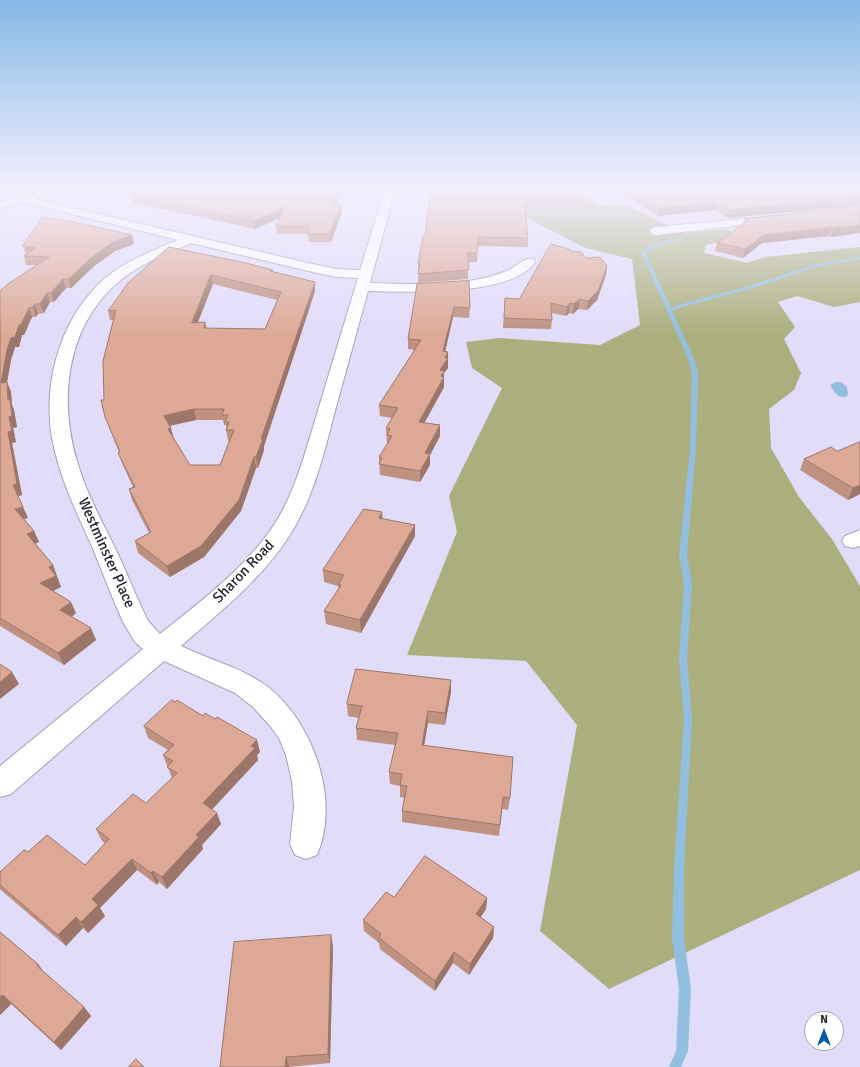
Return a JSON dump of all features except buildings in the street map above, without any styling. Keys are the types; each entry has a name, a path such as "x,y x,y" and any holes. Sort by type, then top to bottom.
{"street":[{"path":"173,236 364,281 430,287 470,283 512,274 522,269 529,262"},
{"name":"Sharon Road","path":"0,784 163,647 248,573 273,544 292,515 307,480 377,236"},
{"name":"Westminster Place","path":"190,240 134,265 117,276 98,292 83,313 64,354 59,382 60,427 63,448 72,477 139,627 148,638 163,647 252,690 274,709 295,740 308,777 310,796 306,844"}],"green space":[{"path":"561,236 735,236 737,238 706,245 704,253 747,263 765,257 860,247 860,302 834,307 797,296 778,302 795,327 784,339 801,373 794,390 769,409 771,448 799,497 832,539 860,586 860,870 609,989 540,931 577,725 526,661 407,655 457,532 449,496 502,388 472,368 466,342 499,338 600,345 640,325 632,259 585,248"}],"water":[{"path":"836,382 841,382 847,387 848,394 846,397 840,397 830,385"}],"waterway":[{"path":"675,1067 682,1051 685,989 678,938 679,868 688,719 683,659 688,584 683,555 693,448 695,373 690,356 643,252 653,246 683,238"},
{"path":"671,310 687,304 748,288 815,266 860,258"}]}
